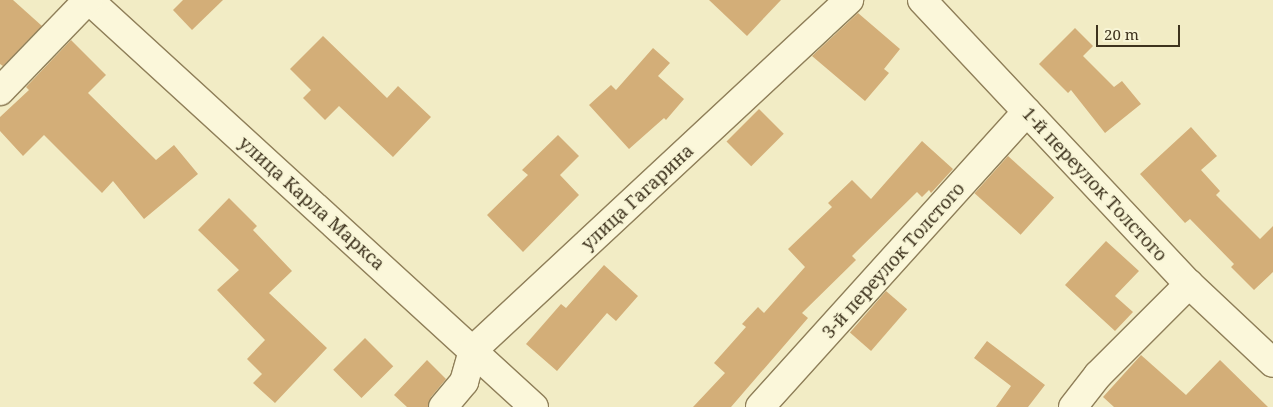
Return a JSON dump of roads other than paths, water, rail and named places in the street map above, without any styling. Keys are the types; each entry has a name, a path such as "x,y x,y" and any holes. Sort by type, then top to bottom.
{"street":[{"name":"улица Гагарина","path":"473,350 849,0"},
{"name":"1-й переулок Толстого","path":"922,0 1189,284 1273,363"},
{"name":"улица Карла Маркса","path":"95,2 534,407"},
{"path":"0,91 95,2"},
{"name":"3-й переулок Толстого","path":"760,407 1027,112"},
{"path":"1073,407 1098,375 1189,284"},
{"path":"443,407 464,382 473,350"}]}
